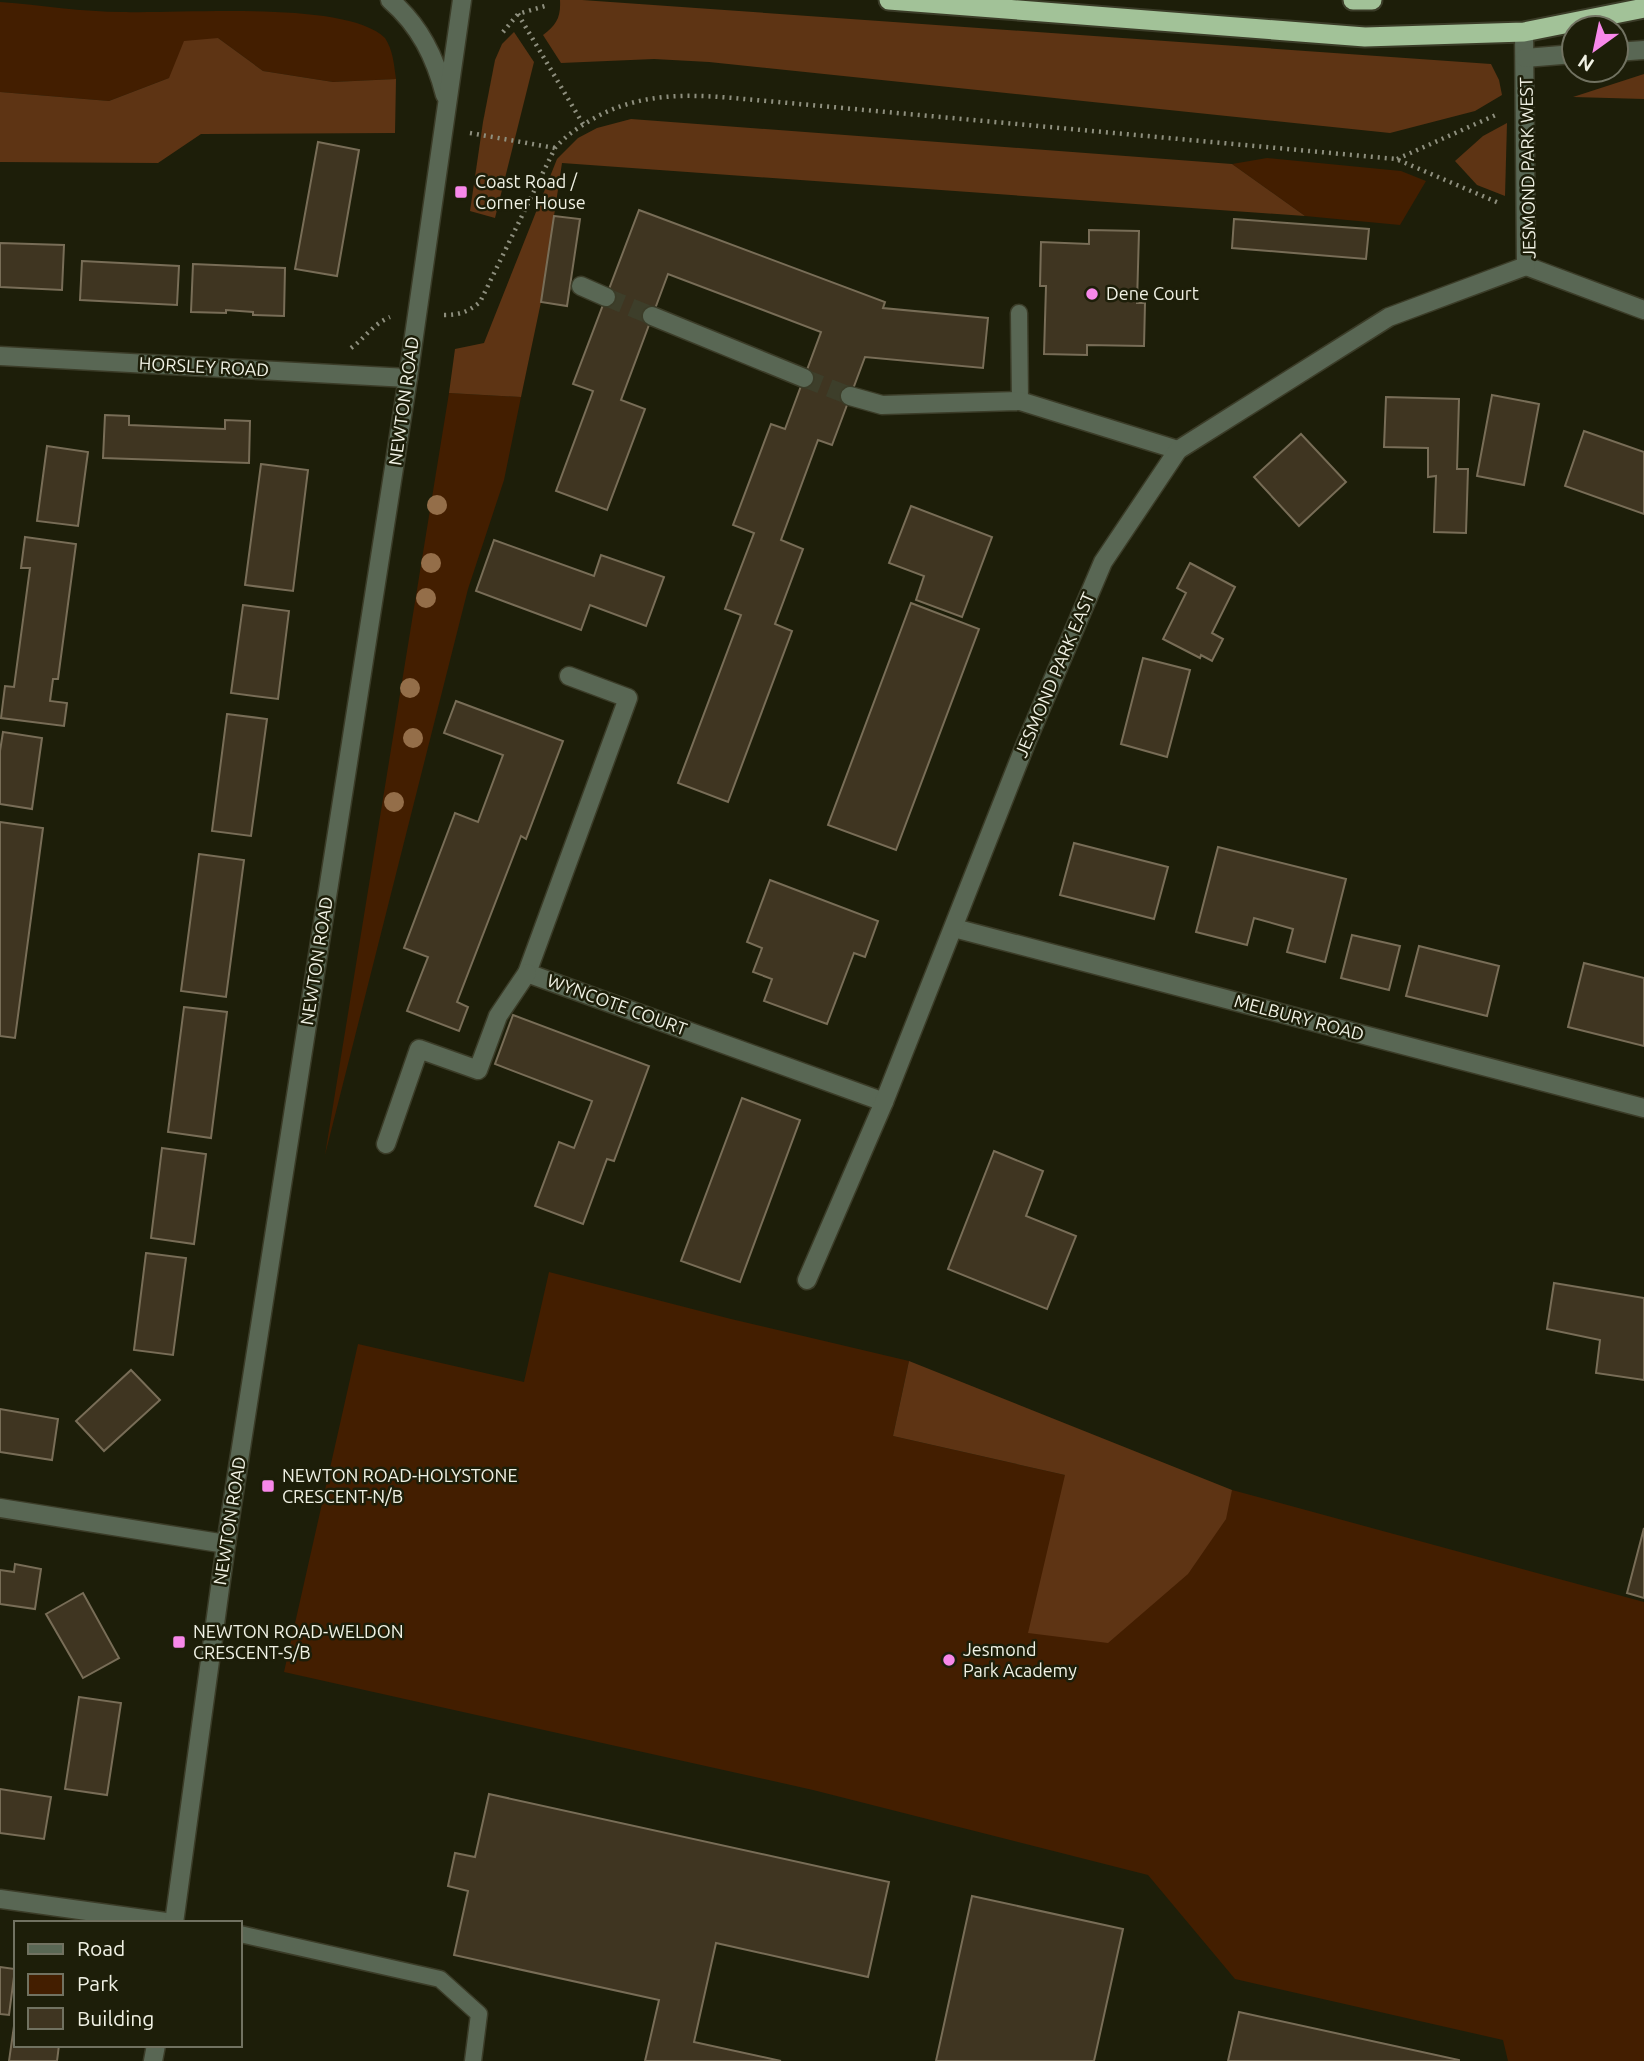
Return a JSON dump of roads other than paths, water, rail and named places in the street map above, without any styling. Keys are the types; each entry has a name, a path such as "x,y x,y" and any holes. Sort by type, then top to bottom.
{"highway":[{"path":"889,0 1365,37 1524,32 1644,8"},
{"path":"1353,0 1371,0"}],"street":[{"path":"390,0 415,25 430,49 447,105"},
{"name":"NEWTON ROAD","path":"173,1921 226,1544 408,378 462,0"},
{"name":"JESMOND PARK WEST","path":"1524,32 1526,266 1644,310"},
{"path":"1525,58 1560,55"},
{"name":"JESMOND PARK EAST","path":"807,1280 884,1102 1026,743 1104,562 1178,450 1389,317 1526,266"},
{"path":"581,286 606,297"},
{"path":"652,316 804,378"},
{"name":"HORSLEY ROAD","path":"0,356 408,378"},
{"path":"850,396 882,405 1020,401 1178,450"},
{"name":"WYNCOTE COURT","path":"569,676 628,698 527,973 884,1102"},
{"name":"MELBURY ROAD","path":"954,928 1644,1108"},
{"path":"386,1144 419,1049 478,1070 498,1016 527,973"},
{"path":"0,1508 226,1544"},
{"path":"0,1899 159,1921"}],"lane":[{"path":"1019,313 1020,401"},
{"path":"242,1934 440,1979 479,2014 473,2061"}],"tunnel":[{"path":"606,297 652,316"},
{"path":"804,378 850,396"}],"place":[{"name":"Coast Road / Corner House","path":"461,192"},
{"name":"Dene Court","path":"1092,294"},
{"name":"NEWTON ROAD-HOLYSTONE CRESCENT-N/B","path":"268,1486"},
{"name":"NEWTON ROAD-WELDON CRESCENT-S/B","path":"179,1642"},
{"name":"Jesmond Park Academy","path":"949,1660"}]}
